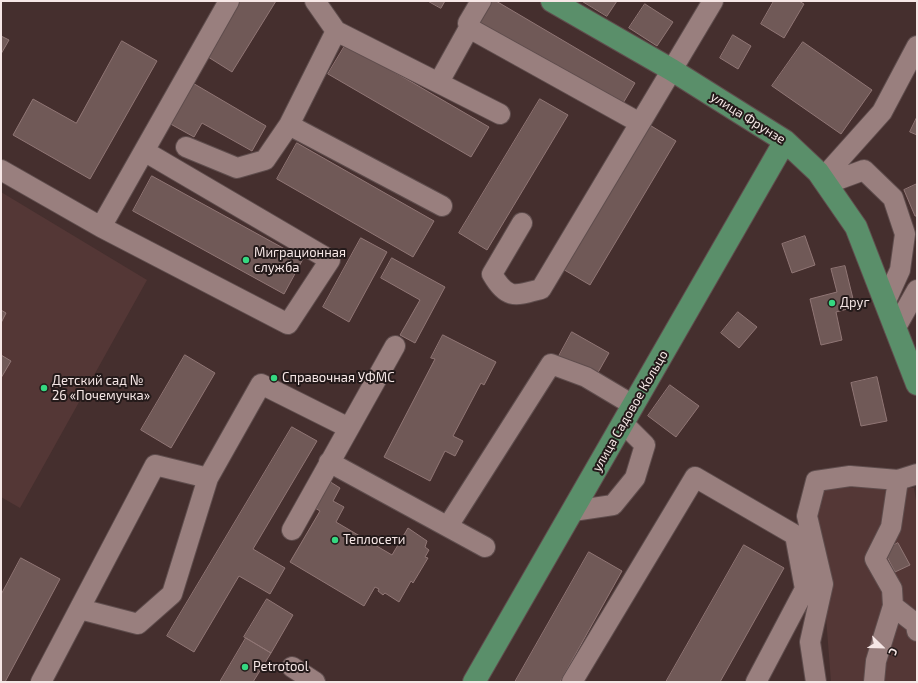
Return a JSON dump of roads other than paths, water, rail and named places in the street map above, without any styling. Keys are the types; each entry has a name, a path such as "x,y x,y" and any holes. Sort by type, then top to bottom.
{"main road":[{"name":"улица Фрунзе","path":"552,1 672,70 785,141 824,181 856,226 917,384"},
{"name":"улица Садовое Кольцо","path":"474,682 785,141"}],"street":[{"path":"101,227 229,1"},
{"path":"315,1 336,31 500,114"},
{"path":"439,82 469,28 468,24 481,1"},
{"path":"522,223 492,274 500,288 506,292 518,295 541,288 713,1"},
{"path":"469,28 640,124"},
{"path":"186,147 237,168 265,160 289,126 336,31"},
{"path":"824,181 882,112 917,46"},
{"path":"289,126 442,206"},
{"path":"1,170 101,227 288,324 330,260 144,151"},
{"path":"824,181 864,170 893,198 906,234 900,270 885,303"},
{"path":"895,329 917,288 900,270"},
{"path":"292,530 395,346"},
{"path":"448,526 551,364 586,377 628,414 645,445 635,478 613,505 572,511"},
{"path":"80,609 138,624 172,594 208,478 261,384 348,428"},
{"path":"329,462 485,547"},
{"path":"41,682 155,465 208,478"},
{"path":"816,682 810,642 823,584 807,516 816,481 850,476 898,480 917,474"},
{"path":"572,682 695,477 795,535 805,589 756,682"},
{"path":"874,682 876,661 893,606 892,589 875,559 891,527 898,480"},
{"path":"893,606 916,624 917,631"},
{"path":"292,667 315,682"}],"place":[{"name":"Миграционная служба","path":"246,260"},
{"name":"Друг","path":"832,303"},
{"name":"Справочная УФМС","path":"274,378"},
{"name":"Детский сад № 26 «Почемучка»","path":"44,388"},
{"name":"Теплосети","path":"335,540"},
{"name":"Petrotool","path":"245,667"}]}
